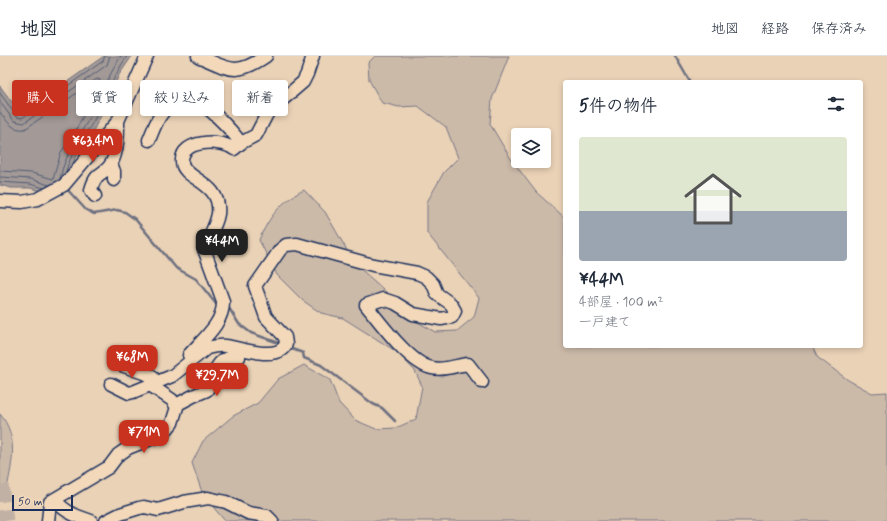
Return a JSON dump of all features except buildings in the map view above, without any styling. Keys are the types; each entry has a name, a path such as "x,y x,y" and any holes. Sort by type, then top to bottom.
{"street":[{"path":"0,201 22,202 38,199 64,185 118,121 147,56"},
{"path":"198,56 230,70 236,70 252,65 266,56"},
{"path":"112,384 129,393 169,372 187,358 218,322 223,309 223,301 204,249 218,215 216,200 208,188 184,169 182,163 183,155 189,148 199,143 226,145 234,149 241,143 256,135 268,112 303,82 308,74 313,56"},
{"path":"149,140 158,119 164,111 180,101 189,99 196,101 226,124 241,143"},
{"path":"80,167 87,185 93,193 94,179 111,165 118,134 118,121"},
{"path":"111,165 114,171 114,180"},
{"path":"124,366 152,380 180,371 198,354 207,348 214,346 225,346 263,353 276,352 285,347 285,337 266,317 255,286 280,250 286,245 297,244 373,265 417,273 426,277 433,284 437,294 451,304 455,311 452,317 441,319 413,314 395,303 383,299 366,305 408,354 431,368 468,364 482,382"},
{"path":"176,405 207,390 222,360 228,356 239,357"},
{"path":"152,380 153,387 176,405"},
{"path":"48,521 50,502 109,466 118,455 128,448 163,434 172,423 176,414 176,405"},
{"path":"106,521 120,514 139,508 144,507 158,510 184,502 208,498 226,502 248,513 267,516 272,521"},
{"path":"55,499 60,507 91,521"}],"shaded area":[{"path":"375,56 509,56 492,99 490,124 511,159 511,168 518,168 536,192 563,216 563,348 813,348 817,357 848,380 872,393 887,392 887,521 225,521 203,495 192,463 203,441 233,416 258,403 278,379 304,365 330,380 339,403 355,420 376,429 396,428 416,419 422,386 415,371 397,352 343,318 321,313 302,300 277,275 259,240 267,224 277,210 289,199 304,190 325,212 355,264 382,288 409,317 435,332 457,331 474,317 479,298 427,233 427,202 444,172 458,158 446,127 418,106 399,107 382,103 369,80 368,63"},
{"path":"0,414 10,432 12,441 12,460 7,488 0,494"}],"water":[{"path":"104,56 132,56 117,80 76,80 76,116 101,116 85,146 75,158 67,186 42,191 30,188 11,188 0,185 0,86 12,102 12,116 68,116 68,81"}],"waterway":[{"path":"675,56 689,80"},
{"path":"66,188 86,210 94,214 117,210 125,212 135,219 176,268 196,279 216,304"},
{"path":"229,308 239,324 251,333 279,343"},
{"path":"289,348 303,353 304,358 321,365 373,404 382,408 395,421"}],"tunnel":[{"path":"0,485 5,521"}]}
